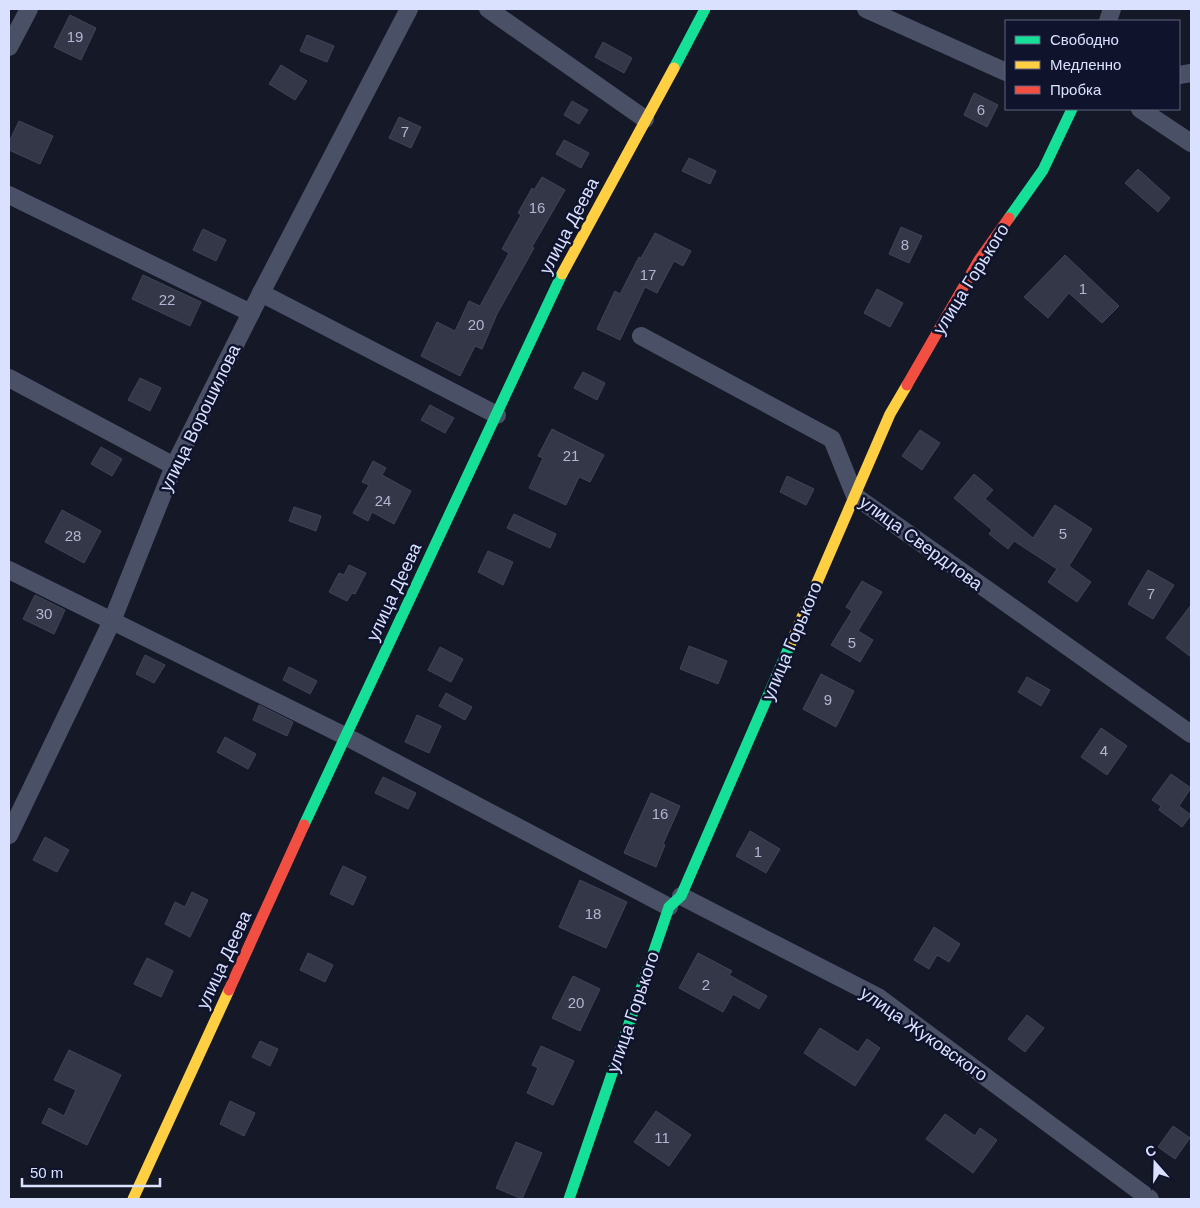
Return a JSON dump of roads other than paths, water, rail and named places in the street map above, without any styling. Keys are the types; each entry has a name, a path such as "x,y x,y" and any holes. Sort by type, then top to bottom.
{"street":[{"path":"9,47 29,9"},
{"name":"улица Ворошилова","path":"9,835 112,621 174,466 261,293 409,9"},
{"path":"488,9 645,119"},
{"name":"улица Деева","path":"133,1199 345,736 554,290 705,9"},
{"path":"866,9 1005,72"},
{"name":"улица Горького","path":"569,1199 675,902 890,414 979,260 1043,170 1072,110"},
{"path":"1142,110 1191,143"},
{"path":"9,195 251,313"},
{"path":"261,293 497,414"},
{"name":"улица Свердлова","path":"641,336 832,439 855,496 1191,734"},
{"path":"9,378 174,466"},
{"name":"улица Жуковского","path":"9,570 675,902 878,997 1150,1199"}]}
